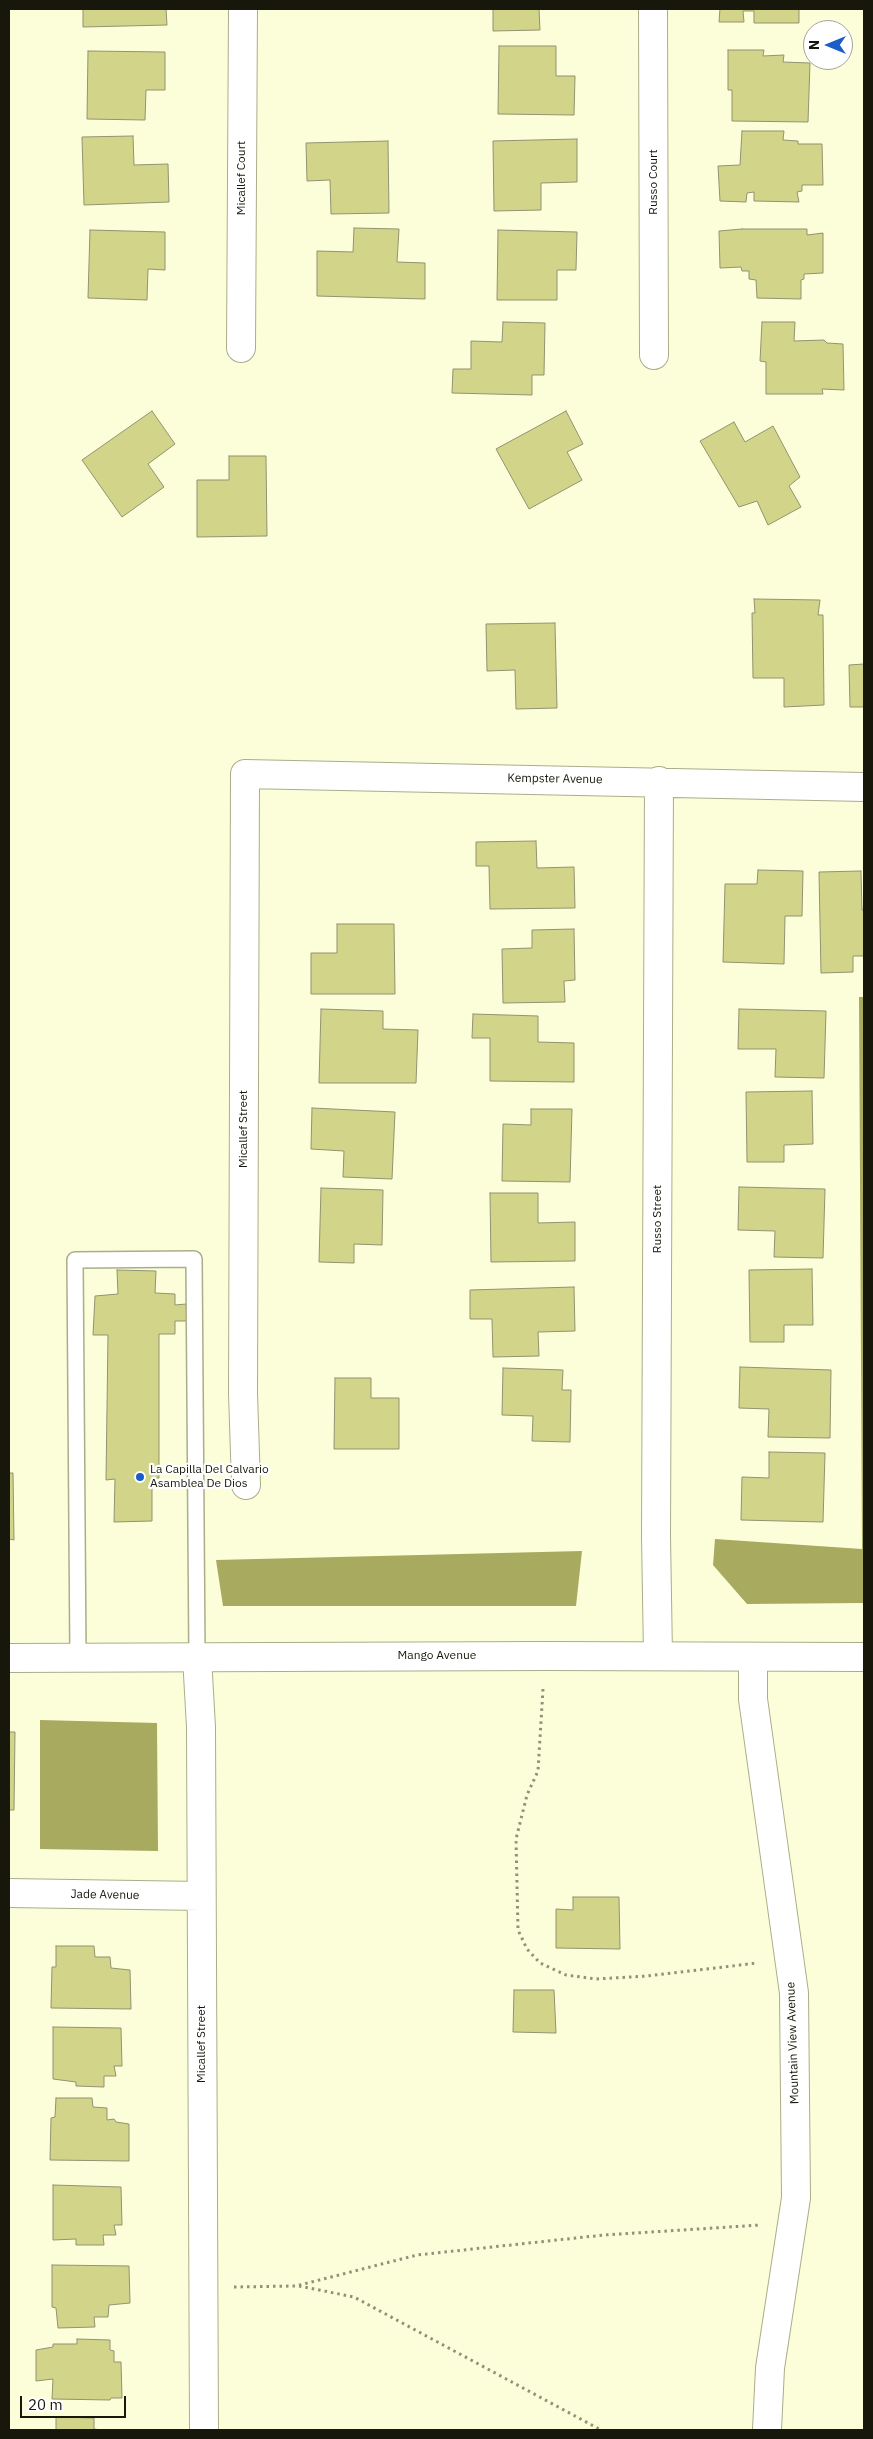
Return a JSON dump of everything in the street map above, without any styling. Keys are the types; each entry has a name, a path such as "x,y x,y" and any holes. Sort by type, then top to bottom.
{"street":[{"name":"Micallef Court","path":"241,348 244,9"},
{"name":"Russo Court","path":"653,9 654,355"},
{"name":"Kempster Avenue","path":"245,774 659,781 864,787"},
{"name":"Micallef Street","path":"245,774 243,1393 246,1485"},
{"name":"Russo Street","path":"658,1656 656,1516 659,781"},
{"name":"Micallef Street","path":"197,1657 201,1727 204,2430"},
{"name":"Mountain View Avenue","path":"753,1657 753,1699 794,1993 796,2198 770,2368 768,2430"},
{"name":"Mango Avenue","path":"9,1658 864,1657"},
{"name":"Jade Avenue","path":"9,1893 202,1896"}],"lane":[{"path":"78,1658 75,1260 194,1260 197,1657"}],"path":[{"path":"546,1656 538,1771 526,1795 516,1839 518,1930 526,1949 540,1963 566,1976 596,1979 647,1976 789,1960"},
{"path":"296,2286 417,2255 604,2235 792,2223"},
{"path":"204,2287 296,2286 354,2297 601,2430"}],"shaded area":[{"path":"859,997 864,997 864,1603 747,1604 713,1565 715,1539 862,1549"},
{"path":"582,1551 576,1606 223,1606 216,1560"},
{"path":"40,1720 157,1723 158,1851 40,1849"}],"building":[{"path":"83,9 166,9 167,25 83,27"},
{"path":"493,9 539,9 540,30 493,31"},
{"path":"720,9 799,9 799,23 754,23 754,11 743,11 744,22 719,22"},
{"path":"499,46 556,46 556,76 575,76 574,115 498,114"},
{"path":"728,50 764,50 763,56 784,55 783,62 803,63 803,70 810,70 808,122 732,121 732,90 728,90"},
{"path":"88,51 165,52 165,90 146,90 145,120 87,119"},
{"path":"742,131 784,131 783,140 798,141 798,144 822,144 823,185 802,185 802,191 797,192 799,202 754,201 754,192 747,193 746,202 720,201 718,166 740,165"},
{"path":"133,136 134,165 168,164 169,202 84,205 82,137"},
{"path":"577,139 577,182 541,183 541,210 494,211 493,141"},
{"path":"388,141 389,213 331,214 330,180 307,181 306,143"},
{"path":"354,228 399,229 397,262 425,263 425,299 317,296 317,251 353,252"},
{"path":"807,229 807,235 823,233 823,273 804,274 804,279 801,280 801,299 757,298 756,280 749,279 749,271 742,271 741,267 720,268 719,231"},
{"path":"90,230 165,232 165,270 148,269 147,300 88,298"},
{"path":"498,230 577,232 576,270 557,270 557,300 497,300"},
{"path":"503,322 545,323 544,375 532,375 532,395 452,393 453,369 471,369 471,341 502,342"},
{"path":"762,322 795,322 794,341 824,340 827,343 843,344 844,390 822,389 823,394 766,394 766,362 760,361"},
{"path":"152,411 175,444 148,464 164,487 122,517 82,460"},
{"path":"566,411 583,444 567,452 582,480 529,509 496,449"},
{"path":"734,422 745,442 773,426 800,477 789,486 801,507 768,525 757,501 739,507 700,441"},
{"path":"229,456 266,456 267,536 197,537 197,480 229,480"},
{"path":"754,599 820,600 818,615 823,615 824,705 784,707 784,678 753,678 752,613 755,613"},
{"path":"555,623 557,708 516,709 515,670 487,671 486,624"},
{"path":"864,664 864,707 850,707 849,665"},
{"path":"536,841 537,868 574,867 575,908 490,909 489,866 476,866 476,842"},
{"path":"758,870 803,871 802,916 785,916 784,964 723,962 725,884 757,884"},
{"path":"861,871 862,910 864,910 864,956 853,956 853,972 821,973 819,872"},
{"path":"337,924 394,924 395,994 311,994 311,953 337,953"},
{"path":"574,929 575,980 564,981 565,1002 503,1003 502,949 532,948 532,930"},
{"path":"321,1009 383,1011 383,1029 418,1030 416,1083 319,1083"},
{"path":"739,1009 826,1011 824,1078 775,1077 776,1049 738,1049"},
{"path":"473,1014 538,1016 538,1042 574,1043 574,1082 490,1081 490,1038 472,1038"},
{"path":"812,1091 813,1144 784,1145 784,1162 747,1162 746,1092"},
{"path":"312,1108 395,1112 392,1179 343,1177 344,1151 311,1149"},
{"path":"531,1109 572,1109 570,1182 502,1181 503,1124 531,1125"},
{"path":"739,1187 825,1189 823,1258 774,1257 775,1231 738,1230"},
{"path":"321,1188 383,1190 382,1245 354,1244 354,1263 319,1262"},
{"path":"490,1193 538,1193 538,1223 575,1222 575,1261 491,1262"},
{"path":"812,1269 813,1325 784,1325 784,1342 750,1342 749,1270"},
{"path":"117,1270 156,1271 155,1293 175,1294 175,1305 186,1304 187,1321 175,1321 175,1334 159,1334 159,1478 152,1478 152,1521 114,1522 115,1479 106,1480 108,1335 93,1335 95,1296 118,1294"},
{"path":"574,1287 575,1331 538,1332 539,1356 493,1357 492,1319 470,1319 470,1290"},
{"path":"740,1367 831,1370 830,1438 768,1437 769,1409 739,1408"},
{"path":"503,1368 563,1370 562,1390 571,1390 570,1442 532,1441 533,1416 502,1415"},
{"path":"335,1378 371,1378 371,1398 399,1398 399,1449 334,1449"},
{"path":"769,1452 825,1453 823,1522 741,1520 742,1477 769,1478"},
{"path":"9,1473 13,1473 14,1540 9,1539"},
{"path":"9,1732 15,1732 14,1810 9,1810"},
{"path":"573,1897 619,1897 620,1949 556,1948 556,1909 573,1910"},
{"path":"56,1946 94,1946 95,1957 110,1957 111,1968 130,1970 131,2009 51,2008 52,1967 56,1967"},
{"path":"514,1990 554,1990 556,2033 513,2032"},
{"path":"53,2027 121,2028 122,2066 114,2066 116,2076 104,2076 104,2087 76,2086 76,2082 53,2079"},
{"path":"56,2098 92,2098 93,2107 107,2108 107,2120 114,2119 116,2122 129,2124 129,2161 50,2160 51,2118 55,2117"},
{"path":"53,2185 121,2187 122,2225 114,2225 116,2235 103,2235 104,2245 76,2245 76,2239 53,2240"},
{"path":"52,2265 129,2266 130,2303 109,2305 108,2317 94,2317 95,2327 58,2328 56,2308 52,2307"},
{"path":"77,2339 110,2340 110,2350 114,2351 114,2362 121,2362 122,2398 111,2398 110,2400 52,2399 53,2379 36,2381 36,2350 53,2347 53,2344 77,2344"},
{"path":"56,2417 94,2418 94,2429 102,2430 56,2430"}],"place":[{"name":"La Capilla Del Calvario Asamblea De Dios","path":"140,1477"}]}
